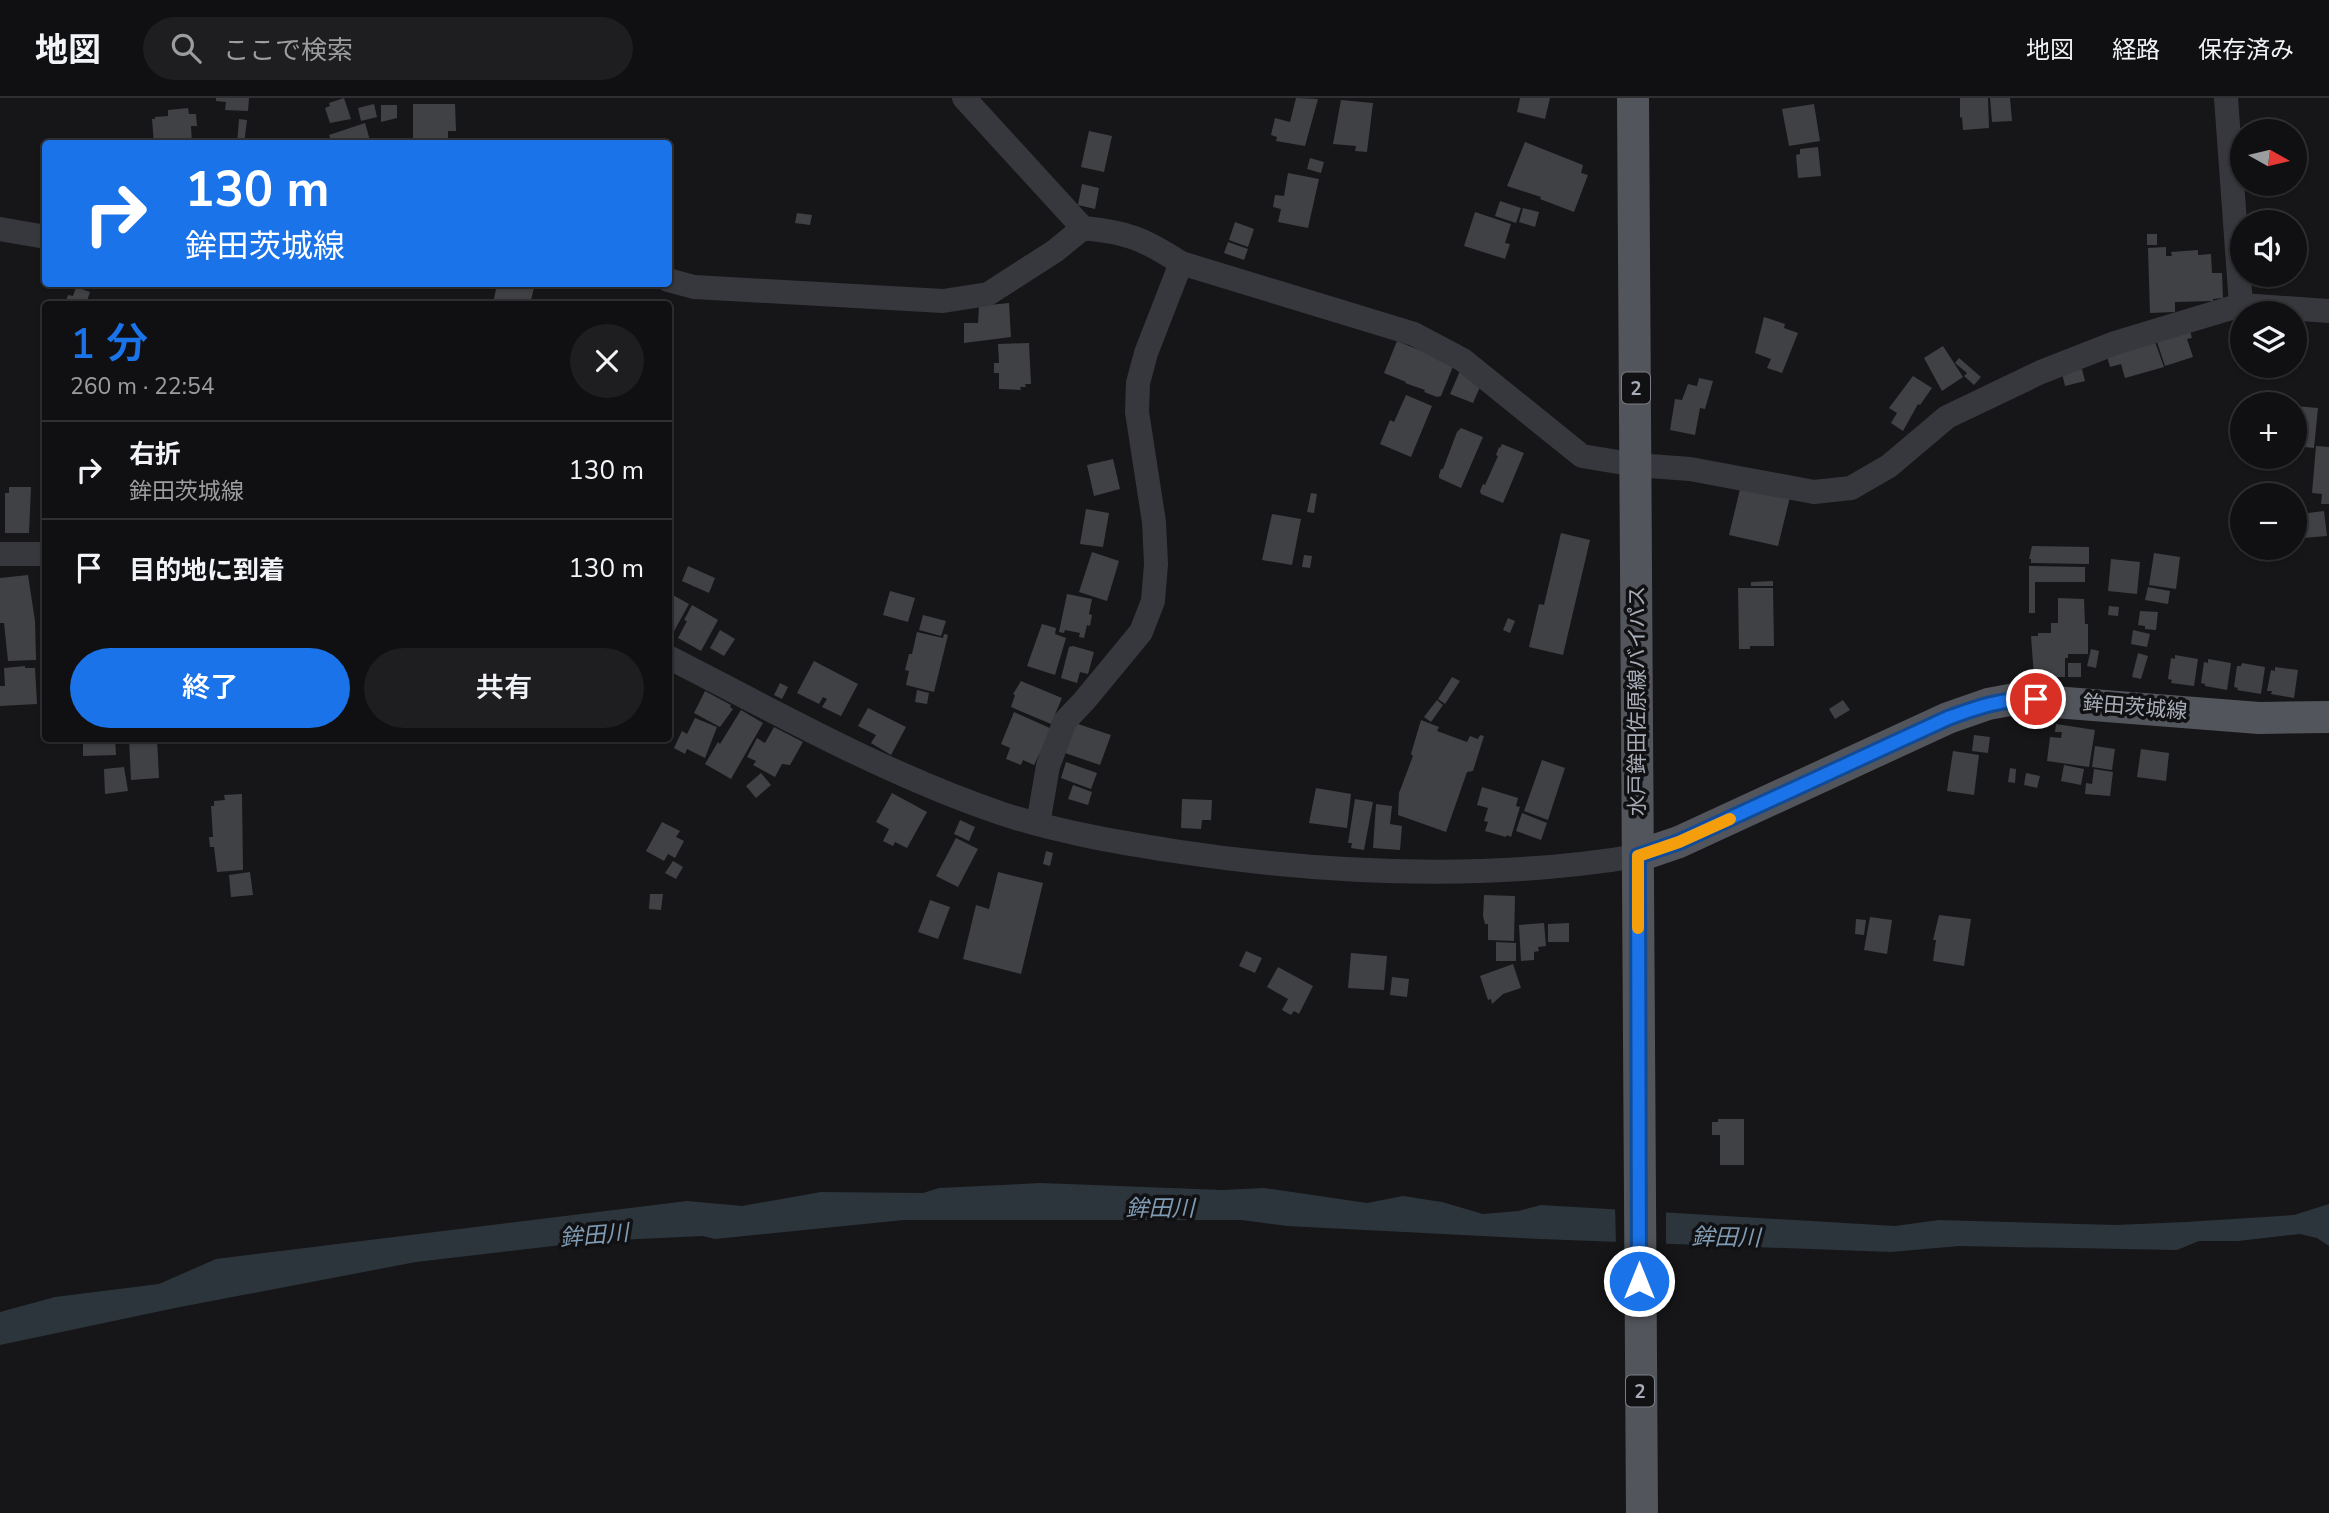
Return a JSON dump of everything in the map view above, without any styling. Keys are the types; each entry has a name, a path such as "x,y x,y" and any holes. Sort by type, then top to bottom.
{"main road":[{"name":"水戸鉾田佐原線バイパス","path":"1633,98 1642,1513"},
{"name":"鉾田茨城線","path":"1638,856 1679,842 1948,718 2015,698 2259,718 2329,717"}],"street":[{"path":"964,98 1083,228 1117,231 1153,244 1181,263 1414,334 1463,360 1582,456 1636,465 1690,469 1814,492 1851,488 1889,466 1947,417 2041,372 2115,343 2230,308"},
{"path":"2226,98 2241,301"},
{"path":"672,281 694,287 943,301 988,294 1055,251 1083,228"},
{"path":"0,229 42,236"},
{"path":"1038,824 1048,766 1065,721 1141,632 1153,601 1156,564 1154,522 1137,412 1138,383 1146,353 1181,263"},
{"path":"2307,310 2329,311"},
{"path":"0,554 42,554"},
{"path":"672,659 923,784 1038,824 1123,843 1226,859 1382,871 1547,867 1638,856"}],"water":[{"name":"鉾田川","path":"1041,1183 1222,1190 1264,1188 1367,1203 1403,1196 1442,1202 1483,1214 1518,1211 1541,1205 1895,1226 1939,1220 2116,1225 2186,1222 2294,1215 2329,1204 2329,1246 2317,1238 2300,1234 2238,1241 2199,1241 2177,1250 1959,1246 1891,1252 1540,1239 1287,1226 1242,1220 904,1220 715,1239 703,1236 596,1241 416,1262 0,1345 0,1312 55,1297 159,1284 216,1259 687,1201 742,1206 821,1192 923,1193 939,1188"}],"pier":[{"path":"1615,1206 1666,1210 1666,1247 1616,1246"}],"building":[{"path":"216,98 249,98 248,111 225,110 226,102 216,101"},
{"path":"344,98 351,119 330,123 325,108 330,106 329,103"},
{"path":"1296,98 1318,99 1305,146 1276,141 1277,137 1271,135 1275,118 1290,122"},
{"path":"1520,98 1550,98 1545,119 1517,112"},
{"path":"1960,98 1988,98 1989,128 1963,130"},
{"path":"1990,98 2010,98 2012,121 1992,122"},
{"path":"1341,100 1373,103 1367,152 1355,151 1356,146 1333,144"},
{"path":"374,104 377,117 361,121 358,108"},
{"path":"413,104 455,104 456,131 448,131 448,140 413,138"},
{"path":"1814,104 1820,141 1789,146 1782,109"},
{"path":"381,105 397,105 397,118 381,122"},
{"path":"188,108 189,114 196,114 197,126 191,126 192,140 154,140 152,119 168,116 168,110"},
{"path":"239,119 247,120 244,140 237,140"},
{"path":"365,123 370,140 331,140 329,135"},
{"path":"1089,131 1112,136 1104,172 1081,167"},
{"path":"1525,142 1583,165 1581,173 1588,175 1574,212 1507,186"},
{"path":"1818,147 1821,176 1798,178 1796,155 1800,154 1800,149"},
{"path":"1310,158 1324,162 1321,173 1307,169"},
{"path":"1288,173 1319,179 1308,228 1278,222 1281,209 1273,207 1275,195 1284,196"},
{"path":"1082,184 1099,188 1095,209 1078,205"},
{"path":"1500,201 1521,208 1516,223 1495,216"},
{"path":"1523,208 1539,212 1535,227 1519,222"},
{"path":"1475,212 1511,224 1505,243 1510,244 1505,259 1464,246"},
{"path":"797,213 812,215 810,225 795,223"},
{"path":"1235,222 1254,229 1248,247 1229,240"},
{"path":"2147,234 2157,234 2157,245 2147,245"},
{"path":"1228,242 1248,249 1244,260 1224,253"},
{"path":"2166,247 2166,256 2172,256 2171,252 2198,250 2198,255 2211,254 2212,273 2222,273 2223,298 2213,301 2175,302 2175,312 2150,313 2148,248"},
{"path":"76,287 90,292 87,301 66,301 68,295 73,296"},
{"path":"496,287 534,287 531,301 494,301"},
{"path":"1009,303 1011,337 964,343 964,323 978,323 979,306"},
{"path":"1764,317 1785,324 1784,328 1798,333 1782,373 1767,368 1771,359 1755,353"},
{"path":"2189,328 2192,338 2187,339 2193,357 2165,366 2156,339"},
{"path":"2154,339 2164,367 2125,378 2121,364 2110,367 2107,356"},
{"path":"1397,341 1454,364 1441,396 1424,392 1425,390 1384,373"},
{"path":"1029,343 1031,384 1020,387 1021,390 999,389 999,373 994,373 994,363 999,363 998,344"},
{"path":"1943,346 1963,377 1942,391 1924,358"},
{"path":"1959,358 1981,377 1974,385 1964,376 1967,373 1955,363"},
{"path":"2082,369 2085,381 2065,386 2062,373"},
{"path":"1460,371 1483,380 1473,403 1450,394"},
{"path":"1913,376 1932,388 1920,405 1918,404 1903,431 1891,423 1897,413 1889,408"},
{"path":"1699,378 1713,381 1705,409 1700,408 1695,435 1670,430 1675,399 1682,400 1688,384 1697,386"},
{"path":"1406,395 1432,406 1411,457 1380,444 1390,420 1394,422"},
{"path":"2307,407 2318,408 2314,448 2307,447"},
{"path":"1461,428 1483,437 1461,488 1439,478 1439,475"},
{"path":"1502,444 1524,453 1503,503 1481,494 1480,491"},
{"path":"2316,446 2329,447 2329,504 2321,504 2322,494 2312,493"},
{"path":"1113,459 1120,489 1094,496 1087,465"},
{"path":"1741,485 1790,497 1778,546 1729,535"},
{"path":"9,487 31,487 29,533 5,533 5,493 9,493"},
{"path":"1311,493 1317,494 1314,513 1307,512"},
{"path":"1086,509 1109,513 1103,547 1080,544"},
{"path":"2324,511 2327,536 2307,538 2307,513"},
{"path":"1272,514 1301,519 1292,565 1262,560"},
{"path":"1561,533 1590,540 1563,655 1529,647 1539,604 1544,605"},
{"path":"2032,546 2089,547 2089,564 2031,563 2029,559"},
{"path":"1092,552 1119,561 1107,601 1079,592"},
{"path":"2154,553 2180,557 2176,589 2149,585"},
{"path":"1304,555 1312,556 1310,568 1302,567"},
{"path":"2111,559 2140,562 2137,594 2108,591"},
{"path":"688,566 715,578 709,593 682,581"},
{"path":"2029,566 2085,567 2085,582 2035,582 2035,613 2029,613"},
{"path":"28,575 35,621 36,660 8,661 4,623 0,623 0,578"},
{"path":"1773,581 1773,586 1751,586 1751,582"},
{"path":"2148,587 2170,591 2168,604 2145,600"},
{"path":"1738,588 1773,588 1774,646 1739,649"},
{"path":"890,591 915,598 908,622 883,615"},
{"path":"1067,594 1092,599 1090,626 1087,625 1084,638 1079,637 1080,633 1065,630 1064,633 1059,632"},
{"path":"672,595 689,604 672,635"},
{"path":"2058,598 2084,599 2085,624 2088,624 2088,654 2068,654 2068,658 2065,658 2065,677 2034,677 2031,636 2051,633 2051,623 2058,623"},
{"path":"692,605 718,620 701,651 678,638"},
{"path":"2109,606 2119,607 2118,616 2108,615"},
{"path":"2140,611 2158,612 2156,630 2138,625"},
{"path":"923,615 946,621 941,636 919,630"},
{"path":"1508,618 1515,621 1510,633 1503,630"},
{"path":"1042,624 1056,628 1055,634 1066,638 1055,675 1027,666"},
{"path":"720,630 735,639 724,656 710,648"},
{"path":"2133,630 2150,634 2147,647 2131,644"},
{"path":"917,632 943,638 944,634 948,635 934,692 906,685 909,671 905,670"},
{"path":"1069,647 1094,652 1088,674 1080,672 1077,683 1061,678"},
{"path":"2091,649 2099,651 2096,668 2087,666"},
{"path":"2138,653 2148,656 2141,679 2132,677"},
{"path":"2175,655 2198,659 2194,686 2171,683 2172,680 2168,679 2171,658 2175,659"},
{"path":"2208,659 2231,663 2227,690 2201,683 2204,662 2208,663"},
{"path":"814,661 858,684 841,716 822,707 827,699 823,697 819,704 797,693"},
{"path":"2068,663 2081,663 2081,677 2068,677"},
{"path":"2242,663 2265,667 2261,694 2237,690 2238,688 2234,687 2237,666"},
{"path":"2275,667 2298,670 2294,698 2267,691 2271,670 2275,671"},
{"path":"4,668 35,668 37,704 0,706 0,686 5,686"},
{"path":"1452,677 1460,681 1445,704 1438,699"},
{"path":"1021,681 1062,698 1051,724 1011,707 1015,695 1013,694"},
{"path":"780,683 788,687 782,699 774,695"},
{"path":"917,690 929,693 927,704 915,702"},
{"path":"705,691 731,705 733,709 720,727 694,713"},
{"path":"1437,700 1443,705 1431,722 1424,717"},
{"path":"1843,700 1850,710 1835,719 1829,709"},
{"path":"868,708 906,727 891,755 871,743 876,735 858,726"},
{"path":"741,710 763,723 731,779 705,764"},
{"path":"1014,712 1052,729 1034,765 1023,760 1021,765 1006,759 1010,748 1001,744"},
{"path":"695,718 717,727 705,758 687,749 685,754 674,748 682,731 687,734"},
{"path":"1421,720 1439,727 1437,731 1467,742 1470,736 1478,739 1480,735 1484,736 1473,771 1467,772 1446,832 1398,815 1399,793 1413,756 1411,754"},
{"path":"1072,722 1111,735 1100,765 1062,752"},
{"path":"2056,724 2095,730 2089,767 2047,761 2050,737 2061,738 2062,732 2055,732"},
{"path":"774,727 803,742 790,765 782,764 775,777 753,765 756,761 747,757 757,738 765,743"},
{"path":"1974,735 1990,737 1988,753 1972,751"},
{"path":"83,742 115,742 116,755 83,756"},
{"path":"129,742 157,742 159,778 131,780"},
{"path":"2095,746 2115,749 2112,770 2092,767"},
{"path":"2141,749 2169,753 2166,781 2137,777"},
{"path":"1953,751 1979,755 1974,795 1947,791"},
{"path":"1542,760 1565,768 1548,820 1524,811"},
{"path":"1066,762 1097,773 1091,789 1061,778"},
{"path":"2064,765 2084,769 2081,785 2061,781"},
{"path":"124,767 128,791 105,794 104,769"},
{"path":"2010,768 2016,769 2015,783 2008,782"},
{"path":"2094,769 2113,772 2110,796 2085,794 2086,783 2092,784"},
{"path":"761,773 771,785 756,798 746,786"},
{"path":"2026,773 2040,776 2037,788 2024,785"},
{"path":"1073,785 1092,792 1088,805 1068,799"},
{"path":"1482,787 1518,798 1516,806 1520,807 1511,837 1485,831 1488,822 1484,821 1488,808 1477,805"},
{"path":"1316,788 1351,794 1347,828 1309,823"},
{"path":"892,793 927,812 907,848 895,842 893,846 883,841 889,829 876,822"},
{"path":"242,794 243,870 217,872 214,847 210,847 209,837 213,837 211,806 214,806 214,801 225,800 224,795"},
{"path":"1182,799 1212,800 1211,820 1202,820 1201,829 1181,828"},
{"path":"1355,799 1373,802 1364,850 1351,848 1352,843 1348,843"},
{"path":"1376,804 1392,806 1390,824 1402,826 1400,850 1373,848"},
{"path":"1522,813 1547,823 1541,840 1516,831"},
{"path":"960,820 975,827 969,841 954,834"},
{"path":"662,822 680,831 676,837 684,841 675,858 668,854 664,861 646,851"},
{"path":"956,838 978,849 958,887 936,876"},
{"path":"1046,851 1053,853 1050,866 1043,864"},
{"path":"673,861 683,867 676,879 665,873"},
{"path":"250,872 253,895 231,897 229,875"},
{"path":"998,872 1043,883 1021,974 963,959 976,905 989,909"},
{"path":"650,894 663,894 661,910 649,909"},
{"path":"1484,895 1515,896 1514,941 1488,940 1488,924 1485,924 1483,916"},
{"path":"930,900 950,907 938,939 918,932"},
{"path":"1939,915 1971,919 1964,966 1933,961 1936,940 1933,940"},
{"path":"1870,917 1892,920 1887,954 1864,950"},
{"path":"1856,919 1866,920 1864,935 1855,934"},
{"path":"1544,923 1546,946 1538,947 1539,951 1534,952 1534,960 1521,961 1519,925"},
{"path":"1569,923 1569,942 1548,942 1548,924"},
{"path":"1496,942 1516,943 1516,961 1496,961"},
{"path":"1246,951 1262,958 1255,973 1239,966"},
{"path":"1351,953 1387,956 1384,990 1348,988"},
{"path":"1513,964 1521,988 1503,994 1492,1004 1491,999 1488,1000 1480,976"},
{"path":"1278,967 1313,986 1299,1014 1294,1011 1291,1015 1282,1010 1288,999 1267,987"},
{"path":"1392,977 1409,979 1407,997 1390,995"},
{"path":"1718,1119 1744,1119 1744,1165 1720,1165 1720,1135 1712,1135 1712,1122 1718,1122"}],"slow traffic":[{"path":"1638,928 1638,856 1679,842 1730,819"}],"route":[{"path":"1639,1281 1638,856 1679,842 1948,718 2015,698 2036,699"}]}
